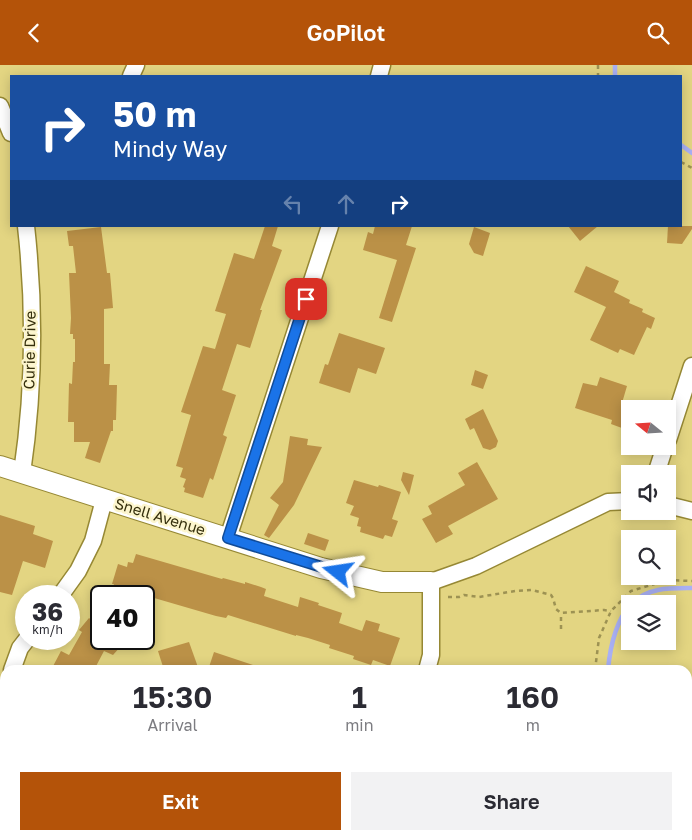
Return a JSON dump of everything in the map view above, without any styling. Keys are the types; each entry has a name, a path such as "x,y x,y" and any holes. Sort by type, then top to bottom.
{"street":[{"path":"0,106 10,131"},
{"name":"Curie Drive","path":"22,473 28,423 31,337 30,256 26,227"},
{"path":"228,538 330,227"},
{"path":"676,415 692,366"},
{"name":"Snell Avenue","path":"0,466 321,568 382,582 431,582 476,566 608,502 621,501"},
{"path":"68,585 78,571 93,541 104,500"},
{"path":"676,507 692,511"},
{"path":"428,665 431,655 431,582"},
{"path":"14,665 19,650"}],"path":[{"path":"595,665 599,638 611,611 631,591 668,580 692,581"},
{"path":"448,597 464,595 479,597 532,590 551,595 556,609 561,613 604,609 611,611"},
{"path":"561,613 561,629"}],"building":[{"path":"692,226 682,244 667,243 668,227"},
{"path":"101,227 107,273 110,273 113,308 104,309 104,364 110,364 109,385 117,385 116,420 113,420 113,431 111,431 100,463 85,458 90,442 74,442 74,422 68,422 69,383 72,384 73,362 75,362 75,339 73,339 73,334 70,334 69,273 76,273 73,246 69,246 67,231"},
{"path":"265,227 278,227 272,246 282,250 260,310 262,310 250,348 237,344 222,390 236,395 223,435 227,437 213,480 210,478 203,498 184,492 185,488 183,487 186,479 180,477 183,468 176,466 191,415 181,412 203,346 215,349 226,314 215,311 234,253 254,259"},
{"path":"375,227 412,227 406,245 416,248 392,322 379,318 397,260 363,250 368,232 373,234"},
{"path":"474,227 490,233 483,256 474,253 469,244"},
{"path":"569,227 597,227 580,241"},
{"path":"586,266 619,281 614,292 630,300 629,303 643,309 642,312 655,318 651,329 647,327 634,355 620,349 618,353 590,340 606,307 574,292"},
{"path":"339,333 385,348 376,374 358,368 350,393 319,383 325,364 328,365"},
{"path":"475,370 488,375 483,389 471,385"},
{"path":"600,377 627,386 623,400 621,400 621,428 611,424 612,420 575,408 583,383 597,386"},
{"path":"483,409 498,441 496,447 490,450 483,448 474,428 470,430 465,419"},
{"path":"290,436 308,439 307,445 322,447 294,505 269,538 264,535 279,505 270,498 283,482"},
{"path":"477,462 498,499 448,526 453,534 436,543 422,519 432,514 428,506 465,485 458,473"},
{"path":"403,472 414,475 409,495 401,480"},
{"path":"354,480 401,492 392,519 398,521 392,537 385,535 383,539 360,532 361,527 357,526 359,518 350,515 354,506 346,503"},
{"path":"0,515 35,526 33,534 53,541 45,568 23,561 12,595 0,592"},
{"path":"308,533 329,540 325,551 304,544"},
{"path":"136,554 222,579 245,584 245,582 266,589 264,596 298,607 300,597 342,613 339,623 362,631 366,620 380,624 378,631 400,638 390,665 373,660 371,665 353,659 354,656 329,648 330,645 308,638 228,615 226,618 216,616 155,598 155,585 112,584 118,564 127,567 128,562 133,563"},
{"path":"89,618 90,650 117,650 113,655 104,651 97,665 54,665 61,651 69,655 72,650 80,650 80,636 82,632 80,629"},
{"path":"189,642 197,665 162,665 158,651"},
{"path":"214,652 253,665 210,665"}],"waterway":[{"path":"615,65 615,75"},
{"path":"682,146 692,153"},
{"path":"643,595 652,591 692,588"},
{"path":"609,665 614,636 621,620"}],"route":[{"path":"306,299 228,538 338,572"}]}
